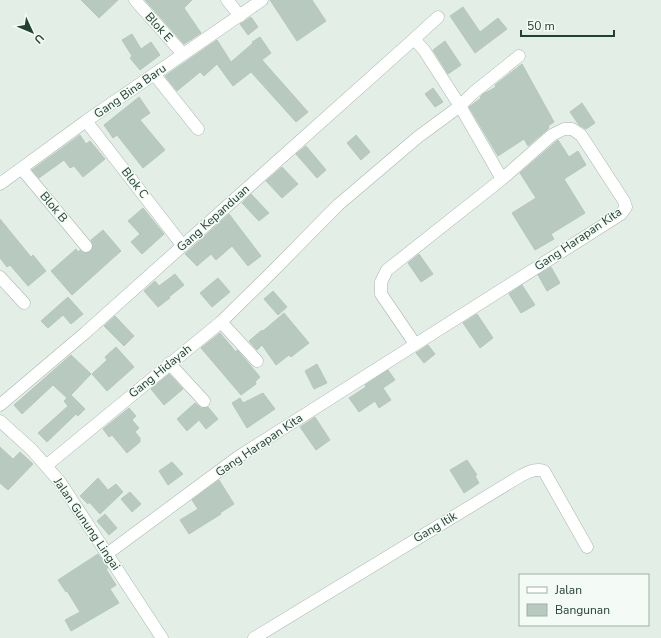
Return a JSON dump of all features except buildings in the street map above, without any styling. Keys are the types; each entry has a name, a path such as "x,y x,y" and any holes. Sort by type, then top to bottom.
{"street":[{"name":"Blok E","path":"135,0 183,54"},
{"path":"227,0 240,16"},
{"name":"Gang Bina Baru","path":"0,184 86,121 262,0"},
{"name":"Gang Kepanduan","path":"0,405 85,333 438,17"},
{"path":"414,39 424,50 460,106 502,179"},
{"name":"Gang Hidayah","path":"47,465 169,363 221,322 338,205 418,137 460,106 473,93 519,56"},
{"path":"154,74 198,129"},
{"name":"Blok C","path":"86,121 183,246"},
{"name":"Gang Harapan Kita","path":"107,554 238,457 621,214 626,208 624,201 581,135 572,129 564,129 552,135 502,179 387,270 381,282 381,294 415,344"},
{"name":"Blok B","path":"22,169 86,246"},
{"path":"0,277 24,303"},
{"path":"221,322 257,361"},
{"path":"169,363 204,401"},
{"name":"Jalan Gunung Lingai","path":"0,421 47,465 60,482 162,638"},
{"name":"Gang Itik","path":"255,638 522,475 540,469 544,471 587,547"}]}
